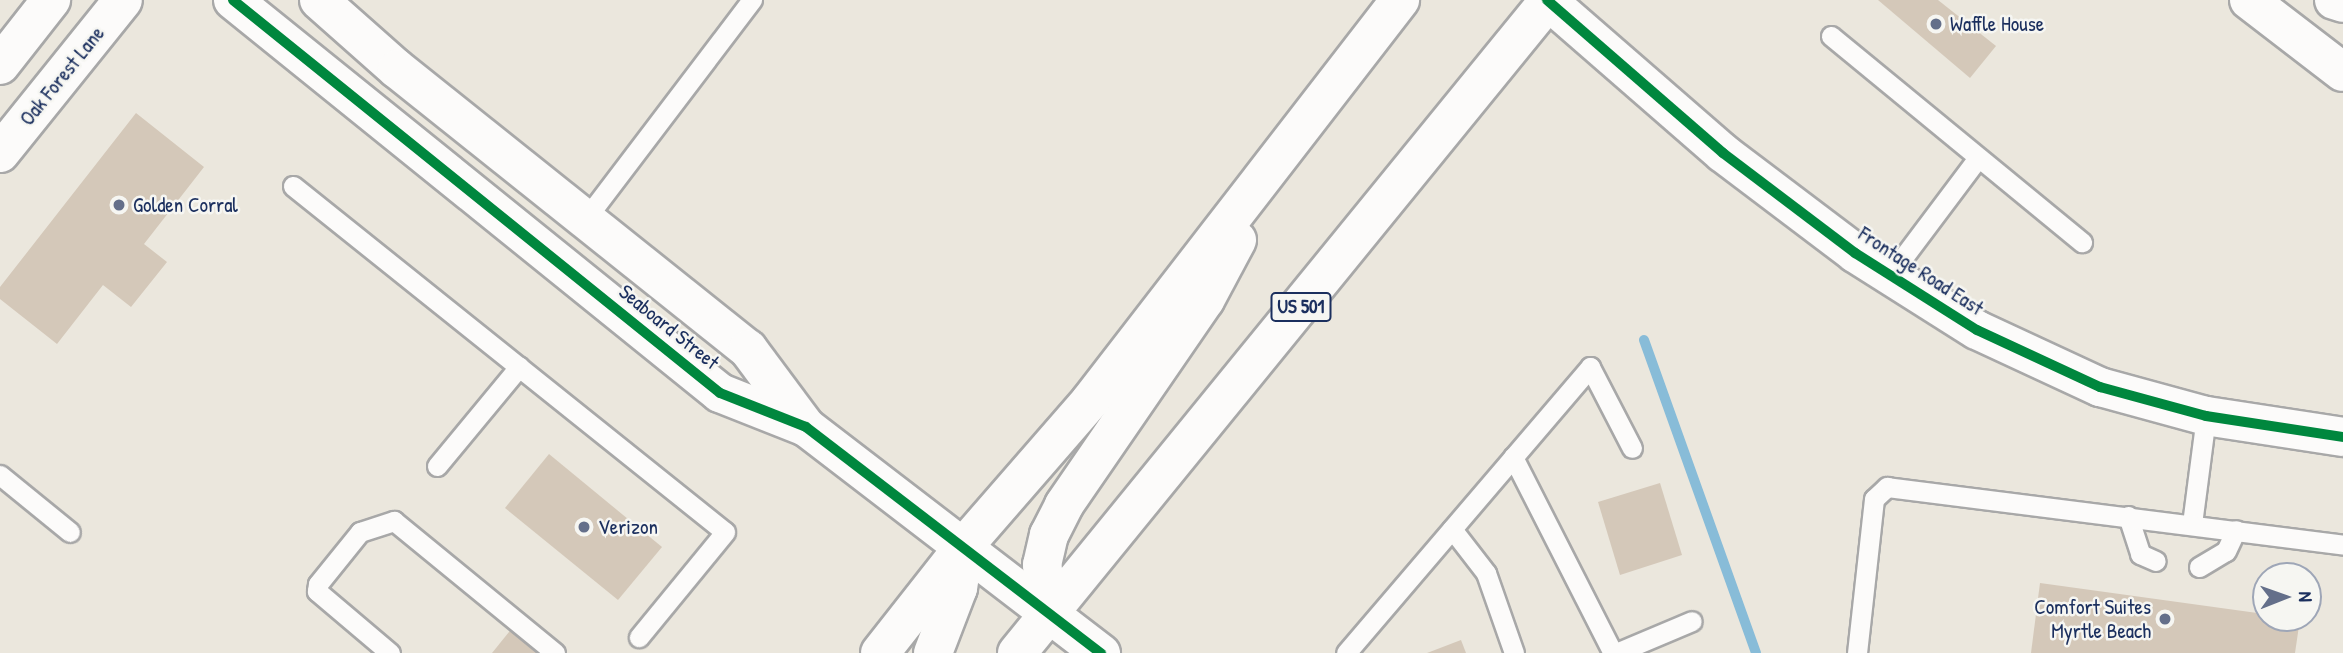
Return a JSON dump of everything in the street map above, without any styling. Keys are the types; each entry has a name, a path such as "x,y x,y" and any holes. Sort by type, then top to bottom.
{"main road":[{"path":"0,65 51,0"},
{"name":"Oak Forest Lane","path":"0,153 123,0"},
{"name":"Seaboard Street","path":"233,0 720,393 806,427 965,545 1101,653"},
{"name":"Seaboard Street","path":"319,0 397,69 587,217 748,349 806,427"},
{"path":"880,653 965,545 1090,401 1400,0"},
{"name":"Frontage Road East","path":"1548,0 1723,153 1890,275 1977,330 2100,387 2206,416 2343,437"},
{"name":"US 501","path":"1017,653 1548,0"},
{"path":"2249,0 2343,72"},
{"path":"2334,0 2343,3"},
{"path":"1051,612 1042,565 1049,535 1064,505 1205,300 1288,145"},
{"path":"933,653 958,588 965,545"}],"lane":[{"path":"587,217 752,0"},
{"path":"1831,36 2082,242"},
{"path":"1890,275 1978,158"},
{"path":"293,186 726,532 639,637"},
{"path":"437,466 519,367"},
{"path":"1346,653 1590,367 1632,448"},
{"path":"2192,524 2206,416"},
{"path":"1513,457 1614,653 1692,621"},
{"path":"0,475 70,532"},
{"path":"1857,653 1874,499 1887,486 2343,545"},
{"path":"2128,516 2140,554 2156,561"},
{"path":"390,653 317,591 318,584 360,532 394,521 555,653"},
{"path":"1452,528 1486,573 1514,653"},
{"path":"2199,567 2226,551 2236,530"}],"building":[{"name":"Waffle House","path":"1878,0 1938,0 1996,46 1970,78"},
{"name":"Golden Corral","path":"136,113 204,167 144,244 167,262 131,307 103,285 57,344 0,299 0,287"},
{"name":"Verizon","path":"549,454 662,547 618,600 505,508"},
{"path":"1660,483 1682,555 1620,575 1598,502"},
{"name":"Comfort Suites Myrtle Beach","path":"2040,583 2252,612 2252,632 2298,632 2295,653 2031,653"},
{"path":"513,627 544,653 492,653"},
{"path":"1461,640 1466,653 1427,653"}],"waterway":[{"path":"1644,340 1756,653"}],"cycle path":[{"path":"233,0 720,393 806,427 1101,653"},
{"path":"1547,0 1723,153 1855,253 1977,330 2100,387 2206,416 2343,437"}],"place":[{"name":"Waffle House","path":"1936,24"},
{"name":"Golden Corral","path":"119,205"},
{"name":"Verizon","path":"584,527"},
{"name":"Comfort Suites Myrtle Beach","path":"2165,619"}]}
